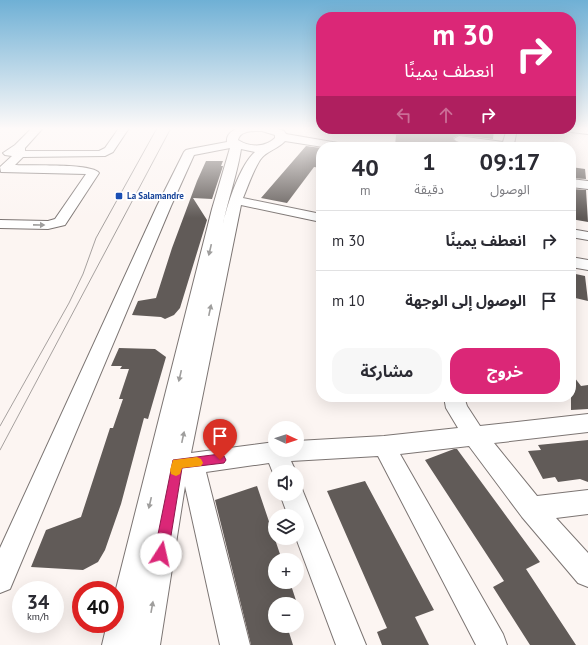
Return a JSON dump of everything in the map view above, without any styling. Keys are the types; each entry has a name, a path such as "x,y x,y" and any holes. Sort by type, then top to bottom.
{"street":[{"path":"2,167 11,158"},
{"path":"0,579 164,206 187,158"},
{"path":"116,645 219,209 233,158"},
{"path":"145,645 184,463 234,200 255,158"},
{"path":"0,224 48,225 60,222 93,173 86,170 2,167"},
{"path":"576,184 588,185"},
{"path":"576,190 588,191"},
{"path":"234,200 316,217"},
{"path":"576,234 588,236"},
{"path":"576,263 588,265"},
{"path":"455,402 457,408 474,435 531,510 588,573"},
{"path":"184,463 280,462 384,446 588,423"},
{"path":"384,446 492,645"},
{"path":"184,463 235,645"},
{"path":"295,501 351,645"},
{"path":"531,510 588,502"}],"building":[{"path":"296,158 316,158 316,167 314,167 287,203 261,198"},
{"path":"206,161 223,161 221,166 223,166 212,199 193,198 207,220 180,308 174,315 165,319 161,317 132,315 138,301 156,298 172,248"},
{"path":"576,168 585,169 586,179 576,178"},
{"path":"576,189 586,190 588,222 576,220"},
{"path":"576,274 585,276 588,301 576,298"},
{"path":"119,348 155,349 166,357 148,419 144,418 121,504 105,550 98,562 83,570 31,567 46,530 81,517 110,428 113,428 123,399 119,399 129,369 120,369 122,366 111,366"},
{"path":"576,380 581,386 588,385 588,409 571,410 571,402 576,402"},
{"path":"588,440 588,482 580,479 558,482 555,477 543,479 528,451 541,450 538,445"},
{"path":"457,449 540,562 526,569 576,645 530,645 493,587 504,581 425,460"},
{"path":"365,481 434,610 415,617 429,645 382,645 377,632 387,628 327,491"},
{"path":"257,486 268,519 268,545 277,545 280,553 268,553 268,589 292,589 295,597 268,597 268,633 289,633 293,645 251,645 215,500"}],"tram line":[{"path":"0,426 69,303 83,274 96,238 140,158"},
{"path":"0,450 155,158"}],"slow traffic":[{"path":"176,470 177,463 197,463"}],"place":[{"name":"La Salamandre","path":"119,196"}],"route":[{"path":"161,554 177,463 220,460"}]}
